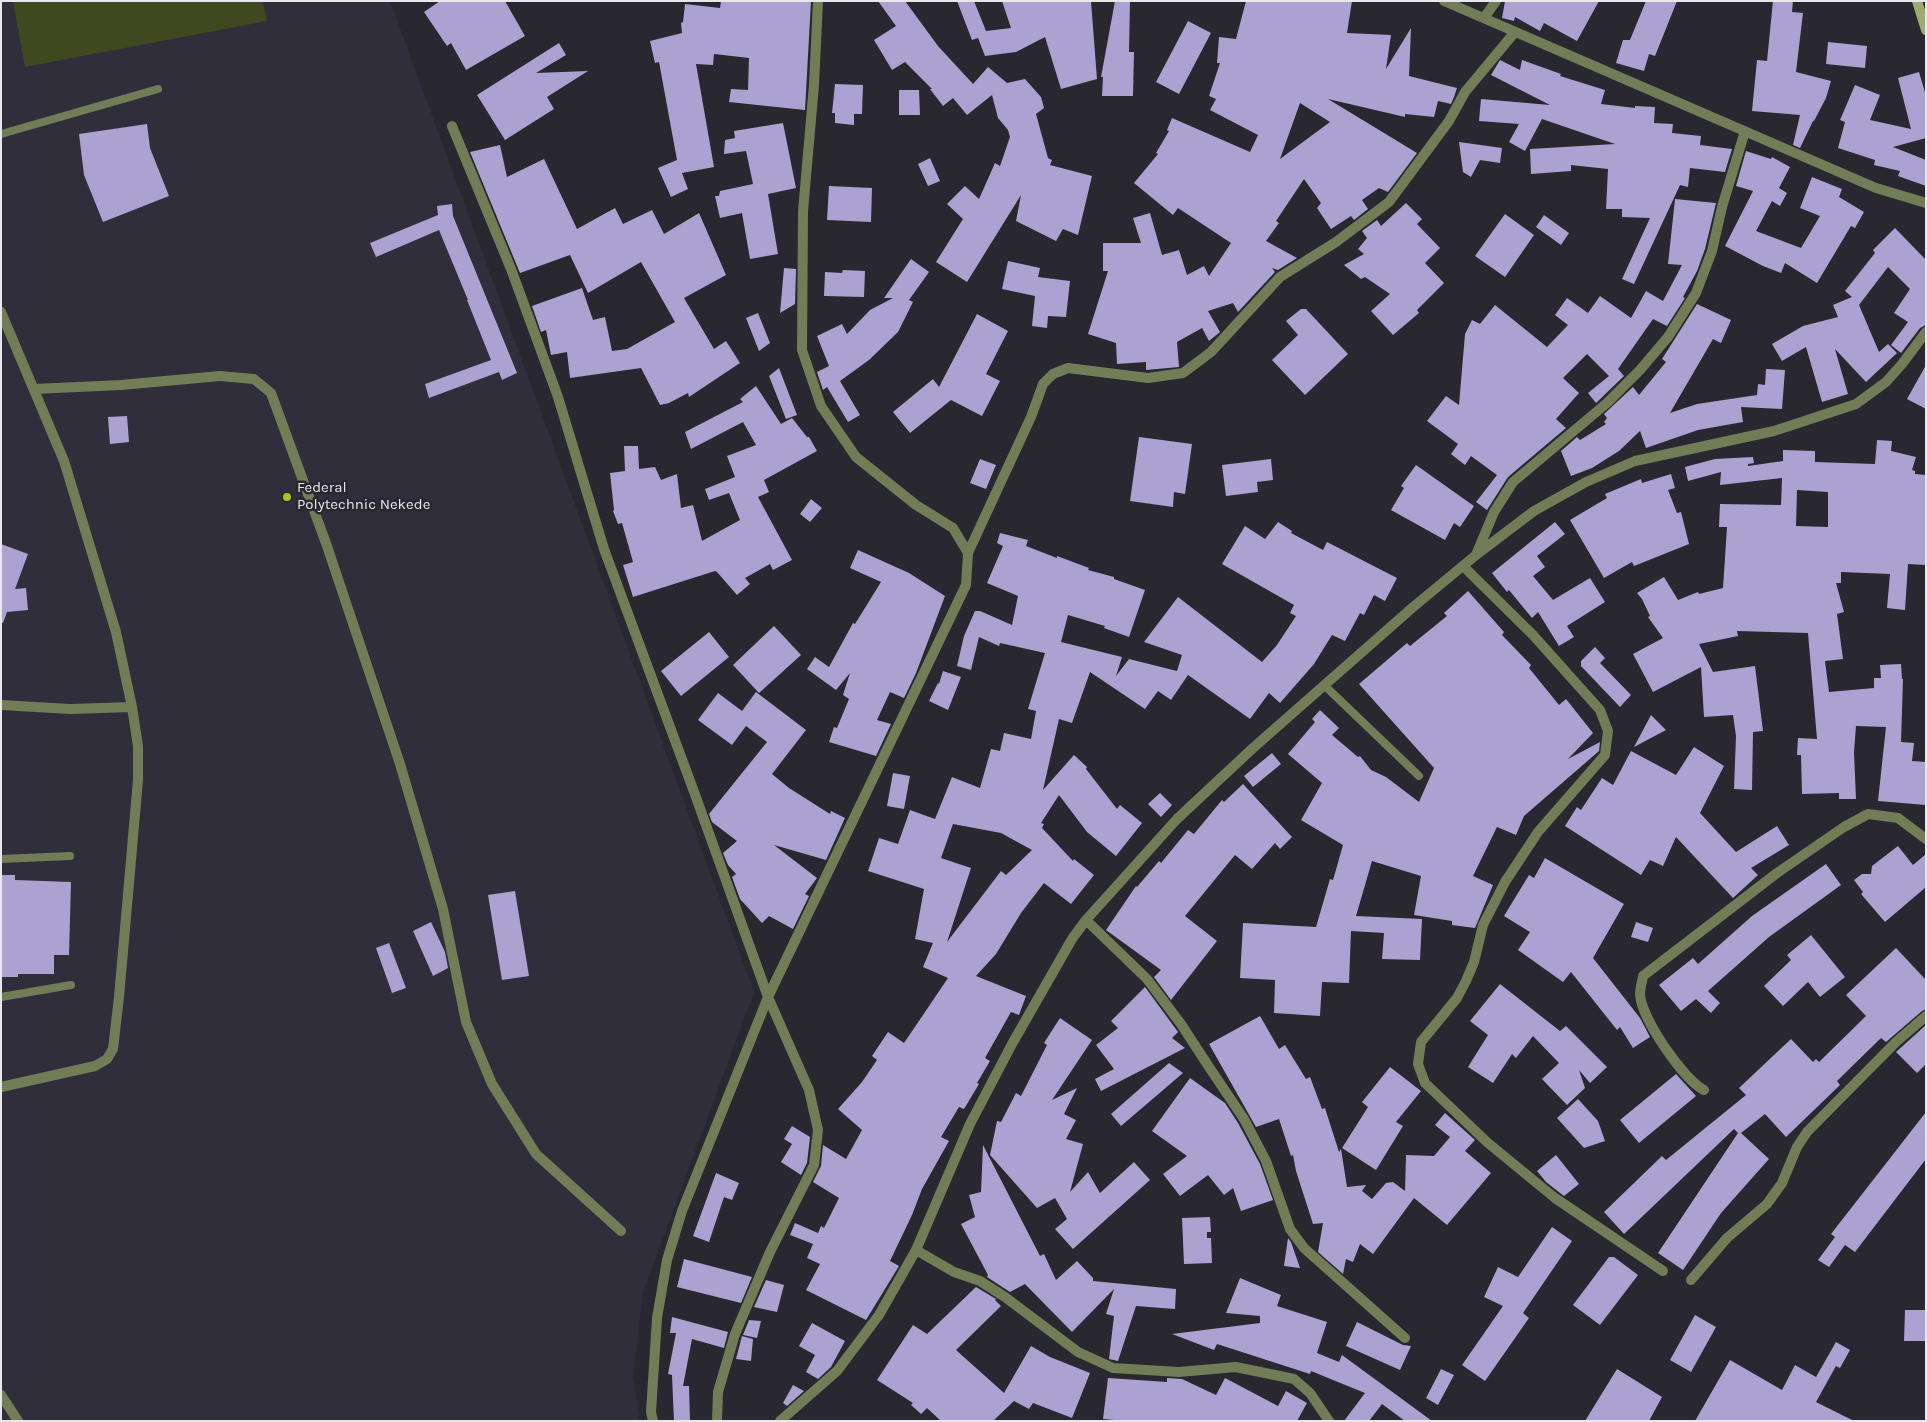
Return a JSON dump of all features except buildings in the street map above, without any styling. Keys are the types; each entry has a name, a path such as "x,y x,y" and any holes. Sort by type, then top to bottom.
{"main road":[{"path":"1917,1 1926,30"}],"street":[{"path":"818,1 814,84 803,211 802,350 821,406 856,457 916,506 953,528 968,553"},
{"path":"1444,1 1876,188 1926,204"},
{"path":"1484,18 1496,1"},
{"path":"653,1421 651,1412 657,1318 667,1260 682,1211 768,997 966,585 968,553 1031,417 1043,384 1053,374 1068,368 1148,378 1183,373 1211,352 1280,277 1336,242 1389,202 1449,121 1465,92 1515,32"},
{"path":"452,126 511,269 558,397 604,549 768,997 809,1090 818,1130 814,1165 770,1252 735,1334 718,1392 716,1421"},
{"path":"1476,555 1494,512 1513,482 1607,403 1640,370 1668,337 1696,293 1712,251 1722,207 1745,131"},
{"path":"1,312 64,460 116,632 138,746 138,780 113,1049 108,1059 95,1066 1,1087"},
{"path":"780,1421 837,1371 879,1315 916,1250 970,1124 1012,1044 1072,939 1086,920 1177,819 1253,748 1412,608 1476,555 1534,511 1586,482 1635,461 1774,431 1856,404 1886,382 1926,332"},
{"path":"34,389 121,385 220,376 254,379 271,393 327,546 400,764 443,909 466,1022 492,1084 536,1154 621,1231"},
{"path":"1463,566 1533,636 1600,710 1608,731 1605,755 1538,832 1505,882 1483,925 1474,962 1466,981 1457,998 1421,1042 1418,1064 1425,1083 1488,1143 1555,1198 1663,1271"},
{"path":"1,705 70,708 132,707"},
{"path":"1704,1090 1685,1074 1651,1027 1640,996 1643,976 1777,873 1844,827 1868,814 1898,818 1926,839"},
{"path":"1086,920 1147,979 1244,1119 1266,1161 1290,1229 1304,1248 1405,1338"},
{"path":"1691,1280 1727,1238 1767,1204 1782,1183 1797,1148 1807,1132 1896,1042 1926,1016"},
{"path":"916,1250 954,1272 980,1282 1005,1297 1078,1352 1113,1368 1179,1372 1236,1367 1294,1379 1310,1392 1329,1421"},
{"path":"1,1395 18,1421"}],"lane":[{"path":"1,134 158,89"},
{"path":"1324,685 1419,776"},
{"path":"1,859 70,856"},
{"path":"1,996 71,985"}],"shaded area":[{"name":"Federal Polytechnic Nekede","path":"1,1 390,1 754,992 643,1292 633,1377 640,1421 1,1421"}],"green space":[{"path":"13,1 263,1 267,21 25,67"}],"place":[{"name":"Federal Polytechnic Nekede","path":"287,497"}]}
